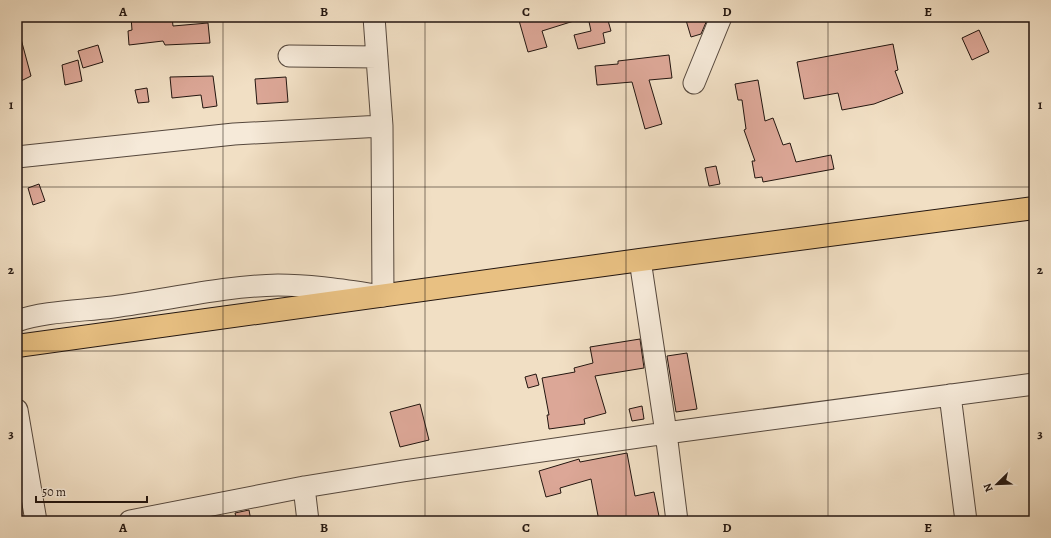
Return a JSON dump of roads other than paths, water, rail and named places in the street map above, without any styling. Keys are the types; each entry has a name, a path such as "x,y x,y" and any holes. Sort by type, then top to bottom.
{"highway":[{"path":"17,346 640,260 1034,208"}],"street":[{"path":"17,321 55,313 113,307 235,288 278,285 336,289 383,296 382,126 374,17"},
{"path":"694,83 721,17"},
{"path":"289,56 377,57"},
{"path":"17,157 234,134 382,126"},
{"path":"640,260 666,433 677,521"},
{"path":"130,521 304,487 403,471 666,433 1034,384"},
{"path":"950,395 966,521"},
{"path":"17,410 36,521"},
{"path":"304,487 308,521"}]}
